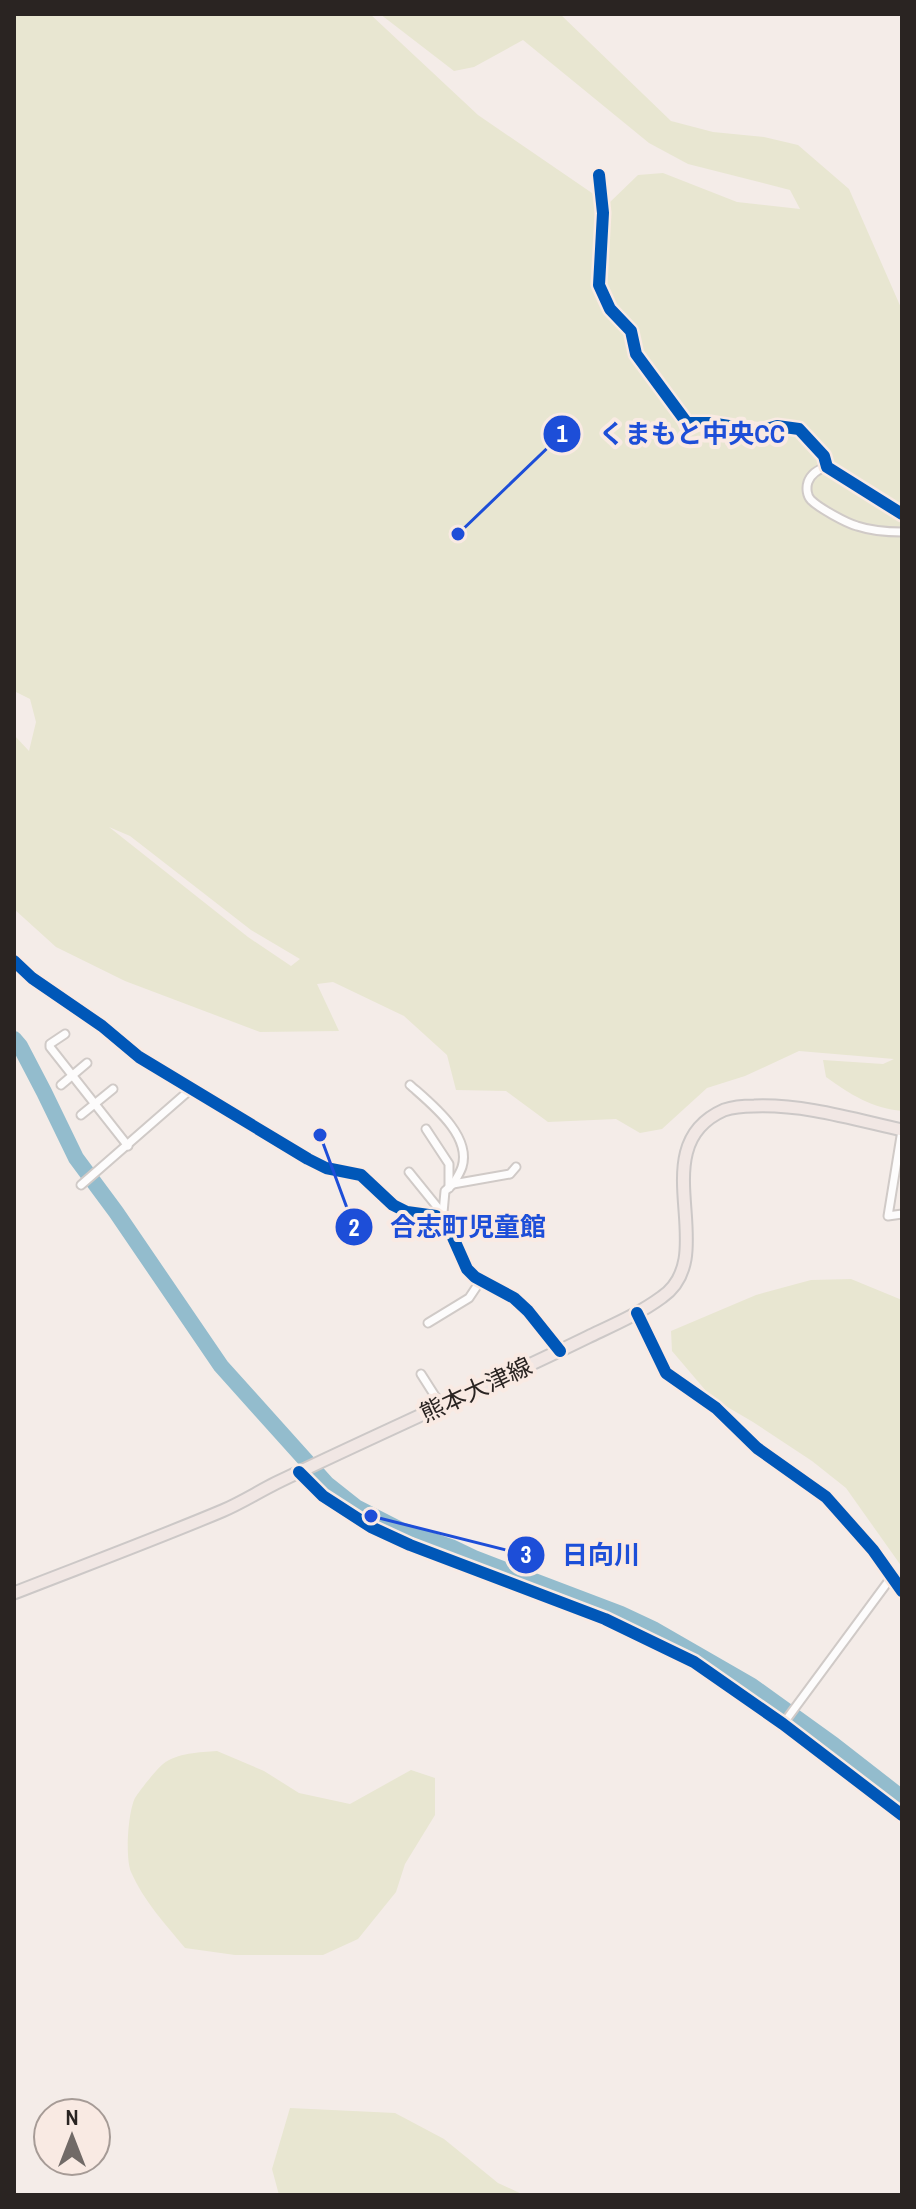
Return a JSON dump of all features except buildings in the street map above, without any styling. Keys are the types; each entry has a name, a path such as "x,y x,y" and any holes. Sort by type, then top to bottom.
{"main road":[{"name":"熊本大津線","path":"14,1593 223,1510 560,1351 666,1295 682,1272 686,1254 683,1166 687,1147 709,1119 726,1109 773,1105 800,1107 902,1130"}],"street":[{"path":"599,175 603,213 599,285 610,309 631,331 636,354 687,423 710,423 760,431 777,426 799,429 824,456 827,467 902,514"},
{"path":"827,467 815,472 807,483 811,500 853,525 881,532 902,532"},
{"path":"14,961 32,978 102,1026 139,1057 191,1089 317,1164 361,1175 393,1205 407,1212 442,1216"},
{"path":"65,1034 50,1047 128,1146"},
{"path":"61,1085 87,1063"},
{"path":"410,1085 441,1112 459,1142 463,1163 445,1191 442,1216"},
{"path":"81,1115 113,1089"},
{"path":"81,1185 191,1089"},
{"path":"426,1129 449,1164 451,1186"},
{"path":"902,1130 888,1216 902,1214"},
{"path":"451,1186 510,1174 516,1167"},
{"path":"409,1172 447,1224 467,1269 514,1298 560,1351"},
{"path":"428,1323 469,1298 481,1280"},
{"path":"637,1313 666,1373 716,1408 757,1448 826,1497 893,1575 902,1591"},
{"path":"421,1374 444,1405"},
{"path":"302,1471 323,1496 371,1527 410,1545 605,1619 694,1662 783,1724 902,1815"},
{"path":"783,1724 893,1575"}],"shaded area":[{"path":"14,14 370,14 478,115 608,204 638,175 663,173 737,202 800,209 790,190 688,164 649,143 523,40 474,67 454,71 380,14 560,14 671,121 713,132 764,137 798,145 849,189 902,310 902,1111 871,1104 844,1089 826,1077 823,1060 883,1064 894,1059 799,1051 745,1076 707,1088 662,1129 640,1133 616,1119 548,1122 506,1091 456,1090 447,1055 404,1016 333,982 317,984 339,1031 260,1032 125,981 56,947 14,909 14,735 29,751 36,722 30,699 14,691","holes":["109,827 130,836 251,930 300,959 291,966 248,937"]},
{"path":"851,1279 902,1300 902,1567 846,1488 812,1461 712,1398 672,1351 671,1331 756,1295 811,1280"},
{"path":"217,1751 264,1771 299,1793 350,1804 411,1770 435,1778 435,1815 405,1864 396,1892 358,1939 323,1955 235,1955 185,1948 155,1912 129,1865 129,1824 135,1798 169,1760"},
{"path":"290,2108 395,2113 444,2139 498,2183 524,2195 279,2195 272,2169"}],"waterway":[{"path":"14,1039 76,1158 221,1366 327,1484 356,1507 401,1530 451,1547 653,1629 752,1686 902,1798"}],"cycle path":[{"path":"599,175 603,213 599,285 610,309 631,331 636,354 687,423 710,423 760,431 777,426 799,429 824,456 827,467 902,514"},
{"path":"14,961 32,978 102,1026 139,1057 308,1159 326,1168 361,1175 393,1205 407,1212 436,1216 447,1224 467,1269 475,1277 514,1298 560,1351"},
{"path":"637,1313 666,1373 716,1408 757,1448 826,1497 873,1550 902,1591"},
{"path":"299,1472 323,1496 371,1527 410,1545 605,1619 694,1662 783,1724 902,1815"}],"place":[{"name":"くまもと中央CC","path":"458,534"},
{"name":"合志町児童館","path":"320,1135"},
{"name":"日向川","path":"371,1516"}]}
